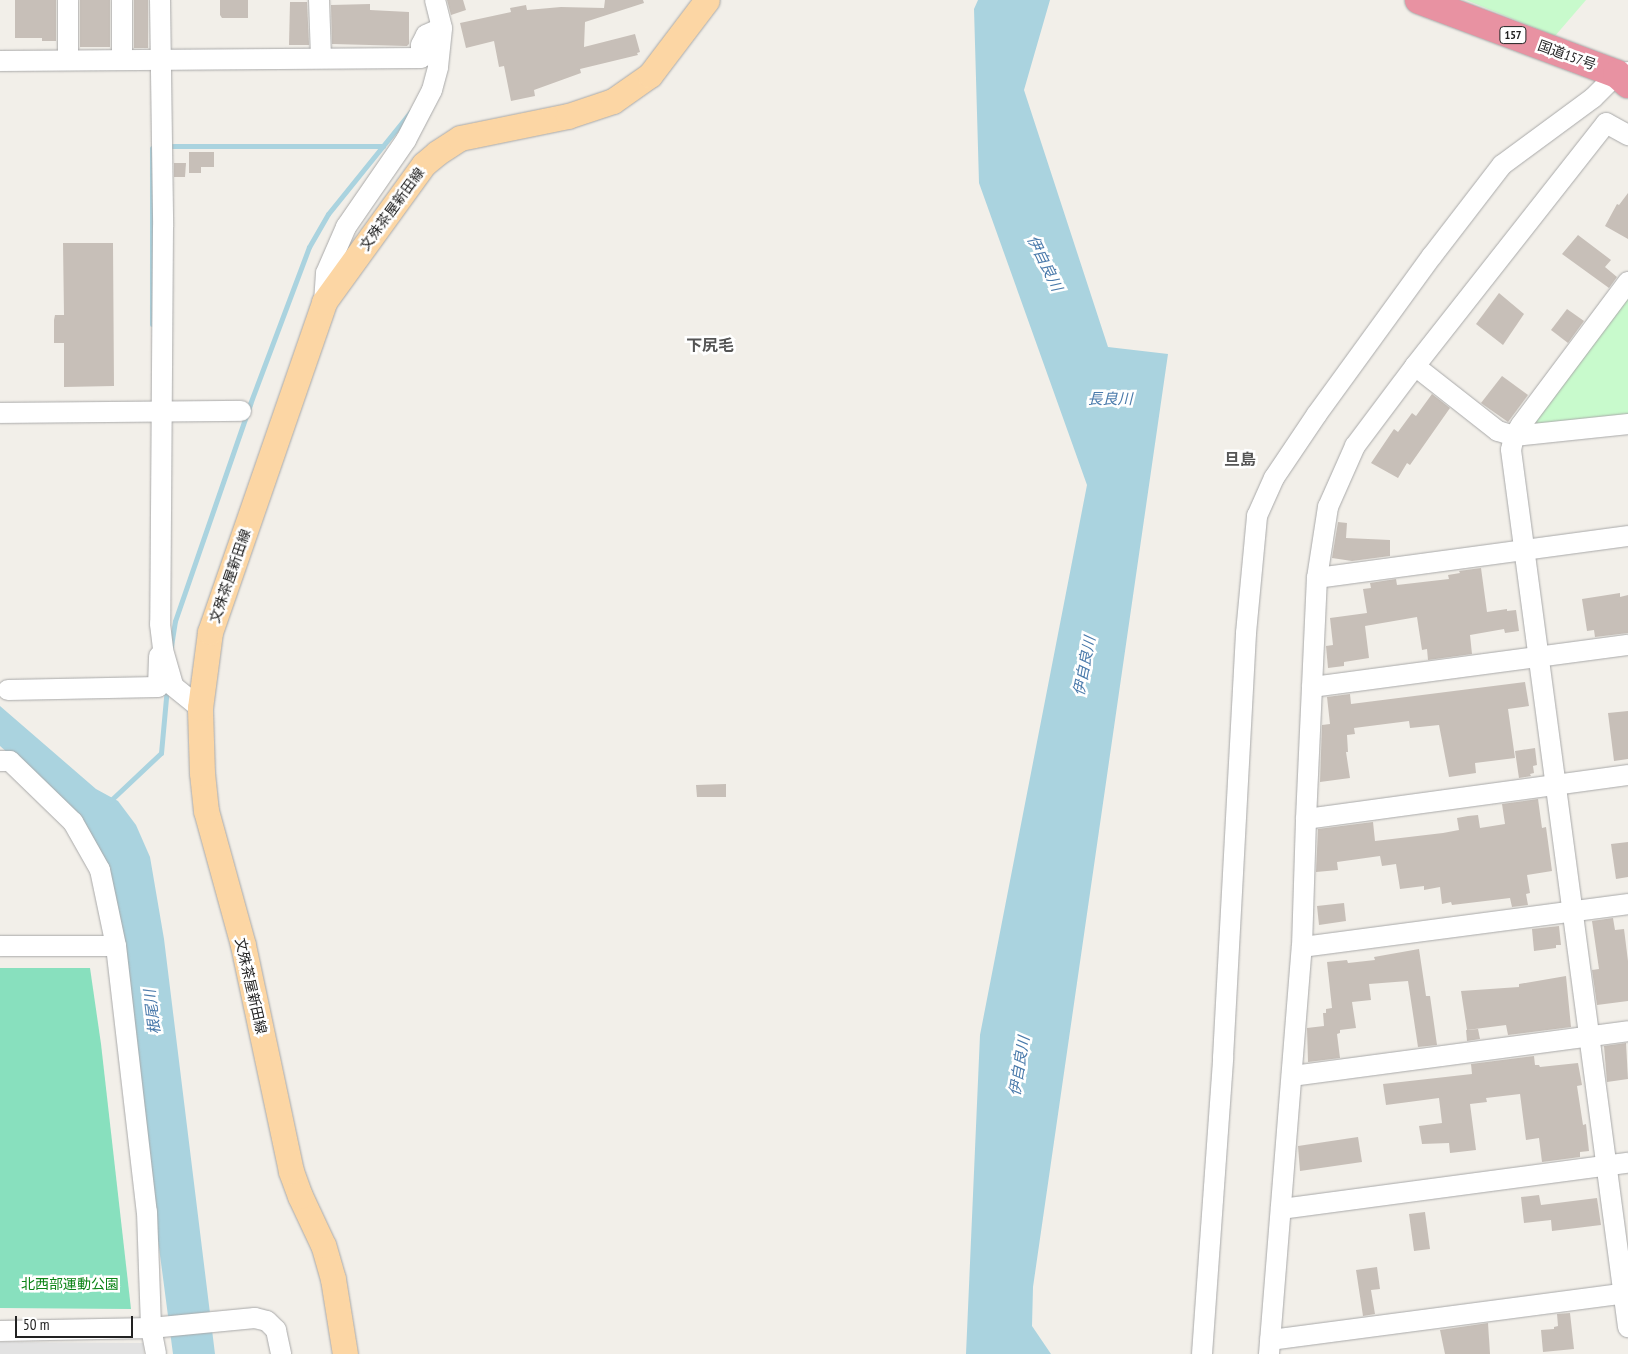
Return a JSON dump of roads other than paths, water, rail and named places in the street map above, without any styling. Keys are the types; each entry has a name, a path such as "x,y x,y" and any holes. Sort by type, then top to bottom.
{"highway":[{"name":"国道157号","path":"1419,0 1620,75"}],"main road":[{"name":"文殊茶屋新田線","path":"346,1354 333,1280 323,1245 300,1196 291,1171 243,945 206,811 202,772 200,708 210,632 324,302 424,164 460,138 568,116 613,101 650,75 707,0"}],"street":[{"path":"68,0 68,60"},
{"path":"122,0 122,59"},
{"path":"8,690 158,687 163,227 160,0"},
{"path":"319,0 320,58"},
{"path":"324,302 326,274 346,227 406,140 432,90 438,67 442,28 435,0"},
{"path":"0,61 421,58 421,45 426,35 442,28"},
{"path":"1202,1354 1222,1076 1246,633 1257,516 1274,478 1312,422 1432,256 1502,165 1593,98 1620,75"},
{"path":"1626,1294 1270,1347 1302,947 1317,578 1328,507 1355,446 1415,366 1606,123 1628,135"},
{"path":"1628,282 1514,436 1511,450 1588,1037 1626,1294 1628,1327"},
{"path":"1415,366 1498,432 1514,436 1628,424"},
{"path":"0,413 241,411"},
{"path":"1317,578 1628,536"},
{"path":"160,624 163,650 173,686 200,708"},
{"path":"1312,687 1628,645"},
{"path":"0,761 10,761 74,822 100,870 116,946 147,1212 151,1328 156,1354"},
{"path":"1306,819 1628,775"},
{"path":"1302,947 1628,904"},
{"path":"0,946 116,946"},
{"path":"1292,1076 1628,1032"},
{"path":"1281,1209 1628,1163"},
{"path":"0,1331 151,1328 225,1319 255,1318 267,1321 276,1330 281,1354"}],"water":[{"name":"長良川","path":"978,0 1050,0 1024,90 1108,347 1168,354 1033,1287 1032,1326 1051,1354 966,1354 980,1035 1087,485 979,183 974,9"},
{"name":"根尾川","path":"0,706 96,789 118,801 136,825 150,857 164,939 215,1354 173,1354 109,866 78,815 0,746"}],"waterway":[{"path":"171,646 175,621 250,404 309,247 328,214 411,111"},
{"path":"166,146 383,146"},
{"path":"152,148 152,324"},
{"path":"110,801 161,753 167,687"}],"district":[{"name":"下尻毛","path":"710,345"},
{"name":"旦島","path":"1240,459"}],"water label":[{"name":"伊自良川","path":"1045,263"},
{"name":"伊自良川","path":"1084,666"},
{"name":"伊自良川","path":"1019,1066"}],"park label":[{"name":"北西部運動公園","path":"70,1284"}]}
